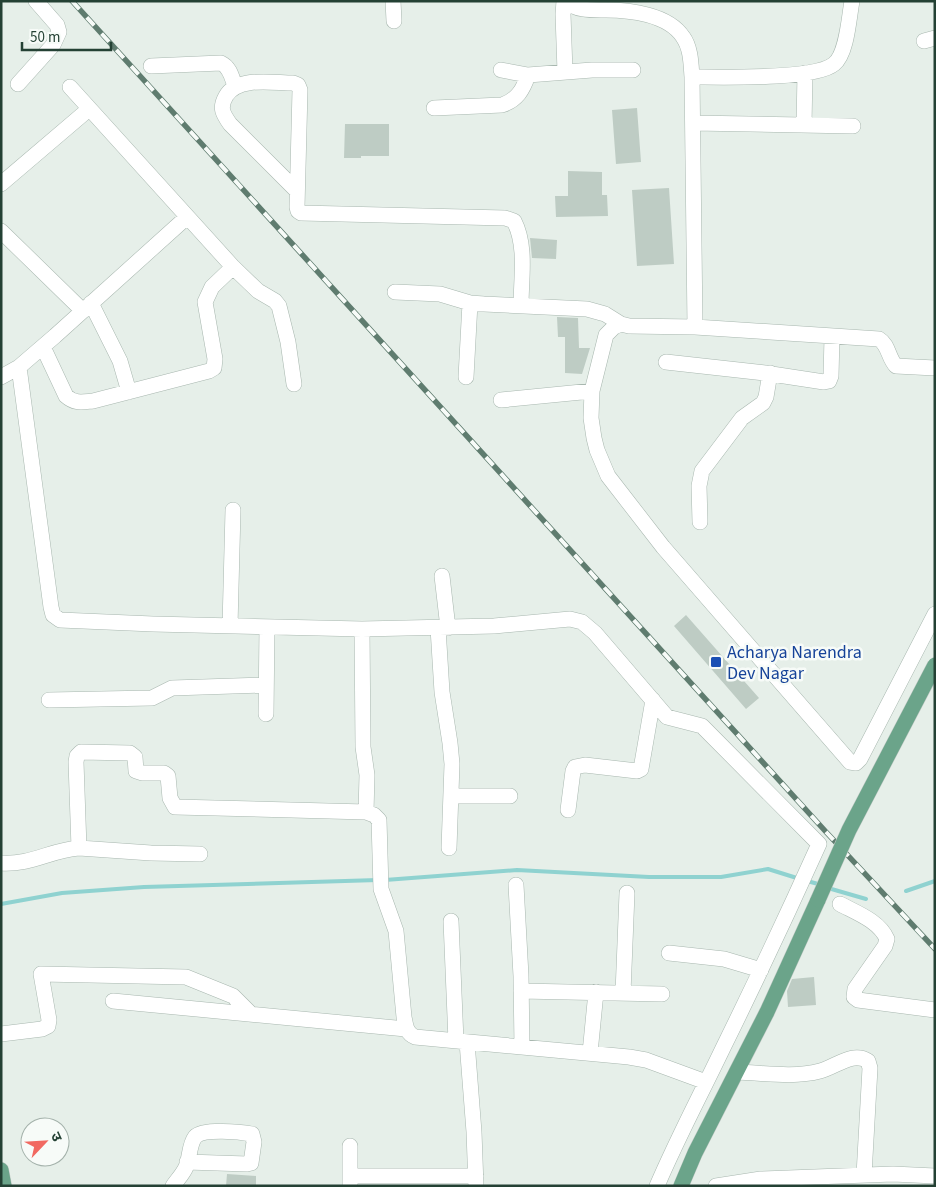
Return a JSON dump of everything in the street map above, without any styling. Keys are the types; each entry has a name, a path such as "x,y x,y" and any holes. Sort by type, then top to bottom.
{"main road":[{"path":"681,1186 695,1153 767,1012 849,830 935,665"},
{"path":"1,1170 4,1186"}],"street":[{"path":"18,84 53,45 60,32 57,25 36,1"},
{"path":"393,1 394,21"},
{"path":"565,1 563,14 565,72"},
{"path":"565,1 570,6 582,9 632,11 652,16 669,24 682,35 688,46 692,77 695,327"},
{"path":"692,77 754,77 804,72 834,64 840,56 844,43 852,1"},
{"path":"151,66 221,63 226,65 235,86"},
{"path":"501,70 528,75 592,70 633,70"},
{"path":"804,72 804,125"},
{"path":"434,108 502,105 510,102 521,92 528,75"},
{"path":"297,191 224,116 222,103 228,92 235,86 249,83 293,83 298,85 300,90 297,207 301,213 505,218 514,221 522,243 521,306"},
{"path":"70,87 233,267 258,291 275,301 279,306 288,342 294,384"},
{"path":"1,184 89,109"},
{"path":"693,123 853,126"},
{"path":"1,377 19,366 43,347 187,217"},
{"path":"1,231 87,307 120,361 129,392"},
{"path":"43,347 66,396 71,401 76,402 93,401 214,368 216,359 205,302 212,286 233,267"},
{"path":"396,292 440,294 470,303 596,310 621,324 629,326 695,327 832,337 879,338 886,346 892,362 896,366 935,368"},
{"path":"466,377 470,303"},
{"path":"621,324 614,327 606,335 592,391 591,418 594,438 608,476 663,547 850,762 856,763 860,758 935,614"},
{"path":"666,362 824,382 829,381 831,376 832,337"},
{"path":"19,366 53,615 60,620 362,629 494,626 570,619 582,622 595,633 667,717 685,720 702,726 819,844 761,970 657,1186"},
{"path":"700,522 699,486 702,471 742,418 763,403 766,397 770,374"},
{"path":"501,400 592,391"},
{"path":"230,626 233,510"},
{"path":"442,576 442,692 452,764 449,848"},
{"path":"266,714 267,626"},
{"path":"362,629 363,747 367,775 366,812"},
{"path":"49,700 152,698 172,688 266,685"},
{"path":"568,810 575,767 585,764 637,771 641,769 653,700"},
{"path":"79,848 76,762 77,756 81,752 130,753 135,757 136,770 142,774 164,773 168,776 170,798 175,807 366,812 374,815 379,820 381,889 396,931 406,1028 409,1034 415,1037 646,1060 706,1082"},
{"path":"452,796 510,796"},
{"path":"1,863 22,863 79,848 151,854 200,854"},
{"path":"516,885 522,1047"},
{"path":"624,993 627,893"},
{"path":"840,904 869,919 885,934 887,939 885,946 855,989 854,997 865,1002 935,1010"},
{"path":"350,1146 350,1181 476,1181 450,921"},
{"path":"669,953 724,959 761,970"},
{"path":"1,1034 42,1029 48,1026 49,1020 41,974 186,977 233,996 250,1013"},
{"path":"521,991 662,994"},
{"path":"590,1053 596,992"},
{"path":"113,1001 406,1028"},
{"path":"737,1072 797,1075 822,1070 853,1058 862,1058 868,1061 870,1068 864,1175"},
{"path":"173,1186 182,1175 188,1162"},
{"path":"716,1186 761,1179 845,1181 864,1175 935,1176"}],"building":[{"path":"637,108 641,162 616,164 612,110"},
{"path":"345,124 389,124 389,156 344,158"},
{"path":"568,171 602,172 602,195 607,195 608,216 556,217 555,196 568,196"},
{"path":"669,188 674,264 637,266 632,190"},
{"path":"530,238 557,240 556,259 532,258"},
{"path":"557,317 578,318 579,348 590,348 582,374 565,373 565,337 558,337"},
{"name":"Acharya Narendra Dev Nagar","path":"686,615 759,698 746,709 674,626"},
{"path":"814,977 816,1005 788,1007 787,991 792,979"},
{"path":"227,1174 256,1176 256,1186 226,1186"}],"waterway":[{"path":"385,880 517,870 649,877 721,877 768,869 800,879"},
{"path":"1,904 62,893 144,887 378,880"},
{"path":"807,881 822,885"},
{"path":"906,891 935,881"},
{"path":"828,888 866,899"}],"railway":[{"path":"72,1 827,833 935,949"}],"place":[{"name":"Acharya Narendra Dev Nagar","path":"716,662"}]}
